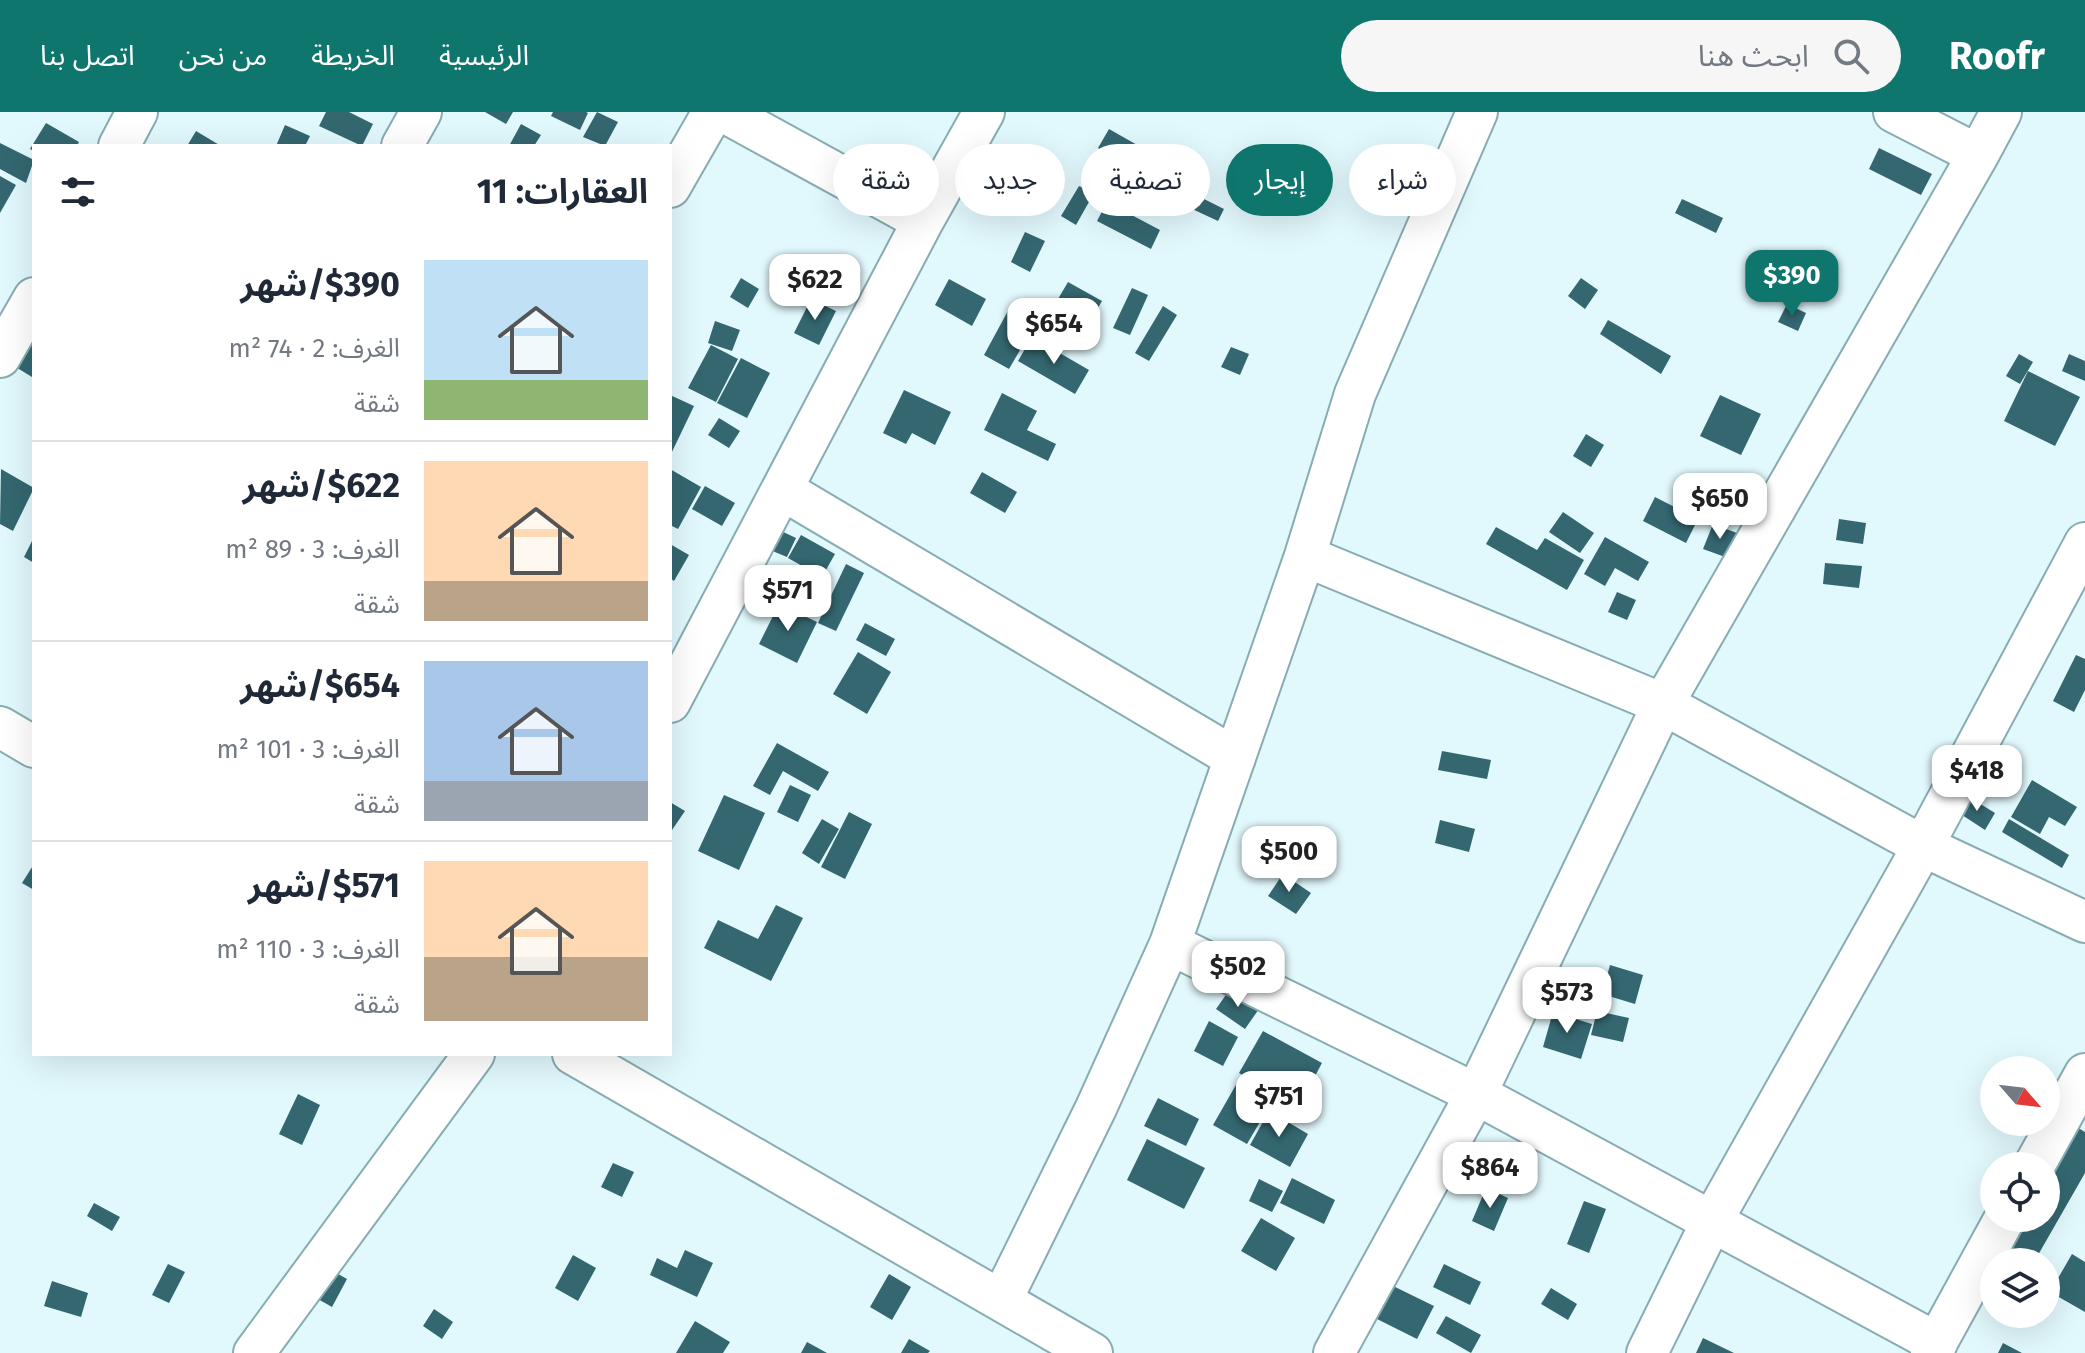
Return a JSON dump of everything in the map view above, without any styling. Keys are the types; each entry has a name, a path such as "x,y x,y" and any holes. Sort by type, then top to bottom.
{"street":[{"path":"120,144 137,112"},
{"path":"403,144 421,112"},
{"path":"672,184 713,112"},
{"path":"724,112 923,221"},
{"path":"672,698 923,221 984,112"},
{"path":"1002,1299 1096,1108 1170,944 1305,556 1355,394 1477,112"},
{"path":"1894,112 1978,155"},
{"path":"1334,1353 1476,1094 1663,704 2001,112"},
{"path":"0,357 32,301"},
{"path":"783,490 1235,758"},
{"path":"1647,1353 1712,1221 1923,846 2085,543"},
{"path":"1305,556 1663,704 1923,846 2085,922"},
{"path":"0,727 32,746"},
{"path":"1170,944 1476,1094 1712,1221 1934,1348 1997,1232"},
{"path":"254,1353 473,1056"},
{"path":"577,1056 1092,1353"},
{"path":"2042,1152 2085,1074"}],"building":[{"path":"326,112 349,112 373,124 363,144 319,126"},
{"path":"485,112 513,112 506,124"},
{"path":"553,112 588,113 580,130 551,116"},
{"path":"597,112 618,122 606,144 583,137"},
{"path":"46,123 79,142 78,144 33,144"},
{"path":"521,124 541,135 535,144 510,144"},
{"path":"285,125 310,136 306,144 277,144"},
{"path":"1109,129 1136,144 1100,144"},
{"path":"196,131 218,144 188,144"},
{"path":"0,143 32,159 26,183 0,169"},
{"path":"1879,148 1932,174 1921,195 1869,169"},
{"path":"0,176 16,185 0,213"},
{"path":"1081,187 1081,216 1076,225 1061,216 1065,216 1065,209"},
{"path":"1682,199 1723,218 1716,233 1675,213"},
{"path":"1210,202 1224,209 1218,221 1207,216 1210,216"},
{"path":"1100,216 1134,216 1160,230 1151,249 1097,221"},
{"path":"1025,232 1045,241 1030,272 1011,262"},
{"path":"741,278 759,289 748,308 730,297"},
{"path":"1581,278 1598,290 1585,309 1568,296"},
{"path":"949,279 986,299 972,326 935,305"},
{"path":"1068,282 1102,301 1076,347 1041,328"},
{"path":"1132,288 1148,295 1130,335 1113,328"},
{"path":"811,299 836,311 819,345 794,333"},
{"path":"1787,304 1806,313 1798,331 1778,322"},
{"path":"1163,306 1177,315 1149,361 1135,353"},
{"path":"1009,309 1035,324 1009,369 984,355"},
{"path":"1608,320 1671,356 1661,374 1600,334"},
{"path":"715,321 740,330 732,351 708,343"},
{"path":"1032,337 1089,370 1075,394 1018,361"},
{"path":"29,339 32,341 32,377 14,366"},
{"path":"711,345 738,359 716,402 688,388"},
{"path":"1231,347 1249,354 1240,375 1221,367"},
{"path":"2019,354 2033,362 2020,384 2006,376"},
{"path":"2069,354 2085,361 2085,381 2062,371"},
{"path":"741,358 770,373 747,418 717,403"},
{"path":"2028,371 2080,397 2055,446 2004,421"},
{"path":"904,390 951,412 935,445 912,433 906,444 883,433"},
{"path":"1002,393 1037,411 1027,430 1056,444 1048,461 984,430"},
{"path":"1720,395 1761,414 1741,455 1700,436"},
{"path":"672,396 694,406 672,452"},
{"path":"719,418 740,431 729,448 708,435"},
{"path":"1586,434 1604,445 1591,467 1573,456"},
{"path":"1,469 32,487 32,492 13,531 0,524"},
{"path":"672,470 701,487 678,529 672,526"},
{"path":"982,472 1017,492 1005,513 970,493"},
{"path":"705,486 735,503 722,526 692,509"},
{"path":"1655,497 1698,519 1686,543 1643,521"},
{"path":"1563,512 1594,533 1580,553 1549,532"},
{"path":"1839,519 1866,523 1863,544 1836,540"},
{"path":"1713,524 1737,533 1728,558 1703,549"},
{"path":"1496,527 1537,550 1545,538 1584,560 1567,590 1486,544"},
{"path":"779,530 796,538 787,557 770,550"},
{"path":"801,535 835,554 822,577 788,558"},
{"path":"1605,537 1649,562 1638,581 1615,568 1605,586 1584,574"},
{"path":"32,541 32,562 24,557"},
{"path":"672,545 689,555 674,581 672,580"},
{"path":"1825,563 1862,566 1859,588 1823,584"},
{"path":"846,564 864,573 836,631 818,623"},
{"path":"785,569 824,590 812,613 773,592"},
{"path":"1617,592 1636,600 1627,620 1608,612"},
{"path":"779,604 817,622 797,663 759,644"},
{"path":"865,623 895,639 886,656 856,640"},
{"path":"858,652 891,672 867,714 833,694"},
{"path":"2076,655 2085,659 2085,690 2074,712 2053,701"},
{"path":"777,743 829,772 818,791 783,771 770,795 753,786"},
{"path":"1442,751 1491,760 1487,779 1438,770"},
{"path":"2032,780 2077,807 2065,826 2049,817 2040,834 2011,817"},
{"path":"790,785 811,795 798,822 777,812"},
{"path":"724,795 765,813 739,870 698,851"},
{"path":"1969,797 1995,813 1985,830 1959,813"},
{"path":"672,803 685,811 672,830"},
{"path":"849,812 872,824 845,879 821,867"},
{"path":"822,819 839,829 819,864 802,853"},
{"path":"2009,819 2069,855 2062,868 2002,832"},
{"path":"1440,820 1475,829 1469,852 1435,843"},
{"path":"32,867 32,889 22,883"},
{"path":"1283,874 1311,893 1296,914 1268,896"},
{"path":"776,905 803,918 771,981 704,948 718,920 758,939"},
{"path":"1610,965 1643,975 1635,1004 1602,994"},
{"path":"1230,989 1259,1009 1245,1029 1216,1009"},
{"path":"1597,1011 1629,1018 1623,1042 1591,1035"},
{"path":"1553,1012 1592,1024 1581,1059 1543,1047"},
{"path":"1209,1021 1238,1037 1223,1066 1194,1051"},
{"path":"1263,1031 1322,1063 1299,1106 1239,1073"},
{"path":"1237,1083 1271,1103 1247,1144 1213,1125"},
{"path":"298,1094 320,1105 302,1145 279,1134"},
{"path":"1158,1098 1199,1119 1186,1146 1144,1126"},
{"path":"1269,1111 1308,1134 1290,1167 1250,1145"},
{"path":"2075,1126 2085,1132 2085,1173 2060,1217 2060,1152"},
{"path":"1147,1139 1205,1168 1184,1209 1127,1180"},
{"path":"1472,1153 1507,1173 1496,1190 1462,1169"},
{"path":"613,1163 634,1172 622,1197 601,1187"},
{"path":"1292,1178 1335,1200 1324,1224 1280,1203"},
{"path":"1259,1179 1283,1191 1272,1212 1249,1201"},
{"path":"1486,1188 1508,1198 1494,1231 1472,1221"},
{"path":"1584,1201 1606,1209 1589,1253 1567,1244"},
{"path":"94,1203 120,1217 112,1231 87,1216"},
{"path":"1261,1218 1295,1238 1276,1271 1241,1251"},
{"path":"2015,1232 2051,1232 2042,1248 2006,1248"},
{"path":"685,1250 713,1263 697,1297 650,1275 657,1258 677,1268"},
{"path":"2072,1254 2085,1262 2085,1312 2060,1298 2060,1275"},
{"path":"573,1255 596,1268 578,1301 555,1288"},
{"path":"310,1258 347,1279 332,1307 295,1286"},
{"path":"168,1264 185,1272 169,1303 152,1295"},
{"path":"1444,1264 1481,1282 1470,1305 1433,1287"},
{"path":"889,1274 911,1287 892,1320 870,1307"},
{"path":"52,1281 88,1293 81,1317 44,1306"},
{"path":"1387,1283 1434,1306 1417,1339 1371,1316"},
{"path":"1551,1288 1577,1304 1568,1320 1541,1304"},
{"path":"434,1309 453,1322 442,1339 423,1326"},
{"path":"1446,1316 1481,1335 1471,1353 1436,1333"},
{"path":"695,1321 730,1342 723,1353 676,1353"},
{"path":"1703,1338 1734,1353 1696,1353"},
{"path":"909,1339 930,1351 901,1353"},
{"path":"807,1342 827,1353 801,1353"},
{"path":"2003,1343 2022,1353 1998,1353"}]}
